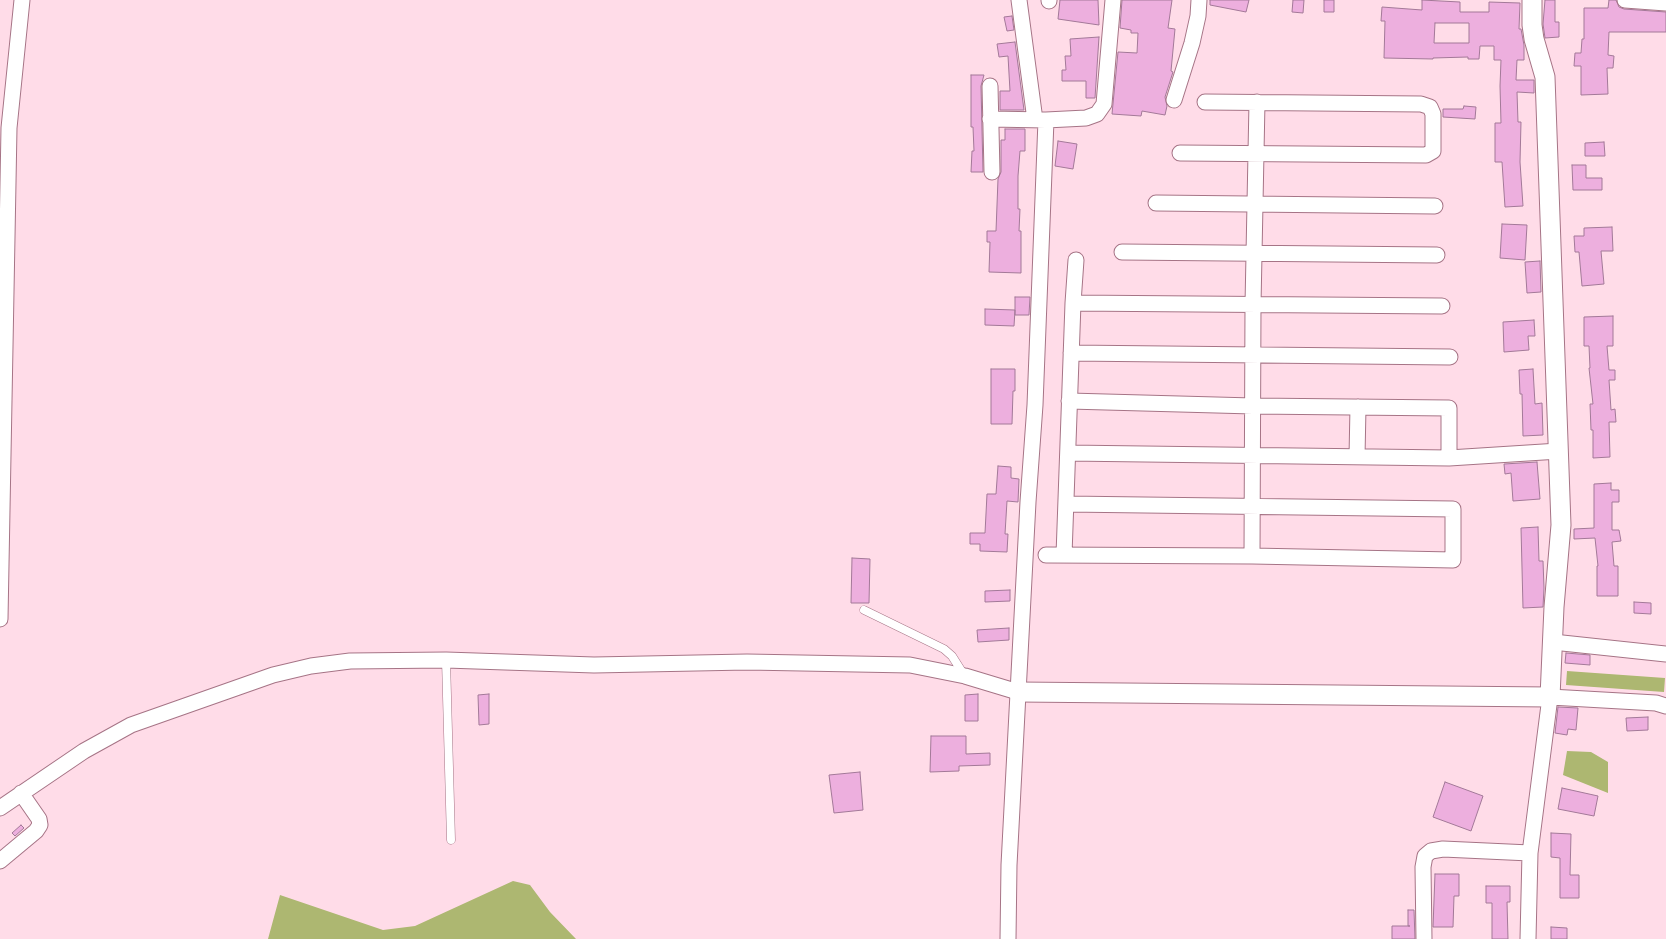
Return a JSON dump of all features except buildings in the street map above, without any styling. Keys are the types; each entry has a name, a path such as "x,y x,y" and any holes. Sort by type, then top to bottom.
{"street":[{"path":"0,619 2,383 9,128 22,0"},
{"path":"1008,939 1008,865 1035,405 1041,120 1035,109 1019,0"},
{"path":"990,119 1041,120 1086,118 1097,114 1104,104 1113,0"},
{"path":"1174,100 1192,43 1198,16 1198,0"},
{"path":"1528,939 1530,852 1550,697 1562,525 1545,77 1534,39 1532,0"},
{"path":"1625,0 1666,3"},
{"path":"990,86 992,172"},
{"path":"1180,153 1426,155 1433,151 1433,114 1430,108 1421,104 1204,102"},
{"path":"1252,556 1253,305 1257,102"},
{"path":"1156,203 1436,206"},
{"path":"1122,252 1437,256"},
{"path":"1064,555 1072,303 1076,260"},
{"path":"1072,303 1442,306"},
{"path":"1071,353 1450,357"},
{"path":"1069,401 1253,406 1449,408 1449,458"},
{"path":"1357,457 1358,407"},
{"path":"1068,453 1252,457 1449,458 1559,451"},
{"path":"1046,555 1252,556 1453,560 1454,509 1253,508 1067,504"},
{"path":"1553,642 1666,654"},
{"path":"0,808 84,751 131,726 273,675 311,666 350,661 446,660 594,665 748,662 867,663 910,665 965,676 1018,692 1550,697 1656,703 1666,706"},
{"path":"0,861 36,831 40,825 39,819 21,793"},
{"path":"1424,939 1423,867 1425,856 1431,851 1443,849 1530,852"}],"lane":[{"path":"864,610 944,650 952,656 965,676"},
{"path":"446,660 451,840"}],"shaded area":[{"path":"1567,671 1665,678 1664,692 1566,685"},
{"path":"1567,751 1591,752 1608,762 1608,793 1563,775"},
{"path":"513,881 530,885 550,912 576,939 268,939 280,895 383,930 415,926"}]}
